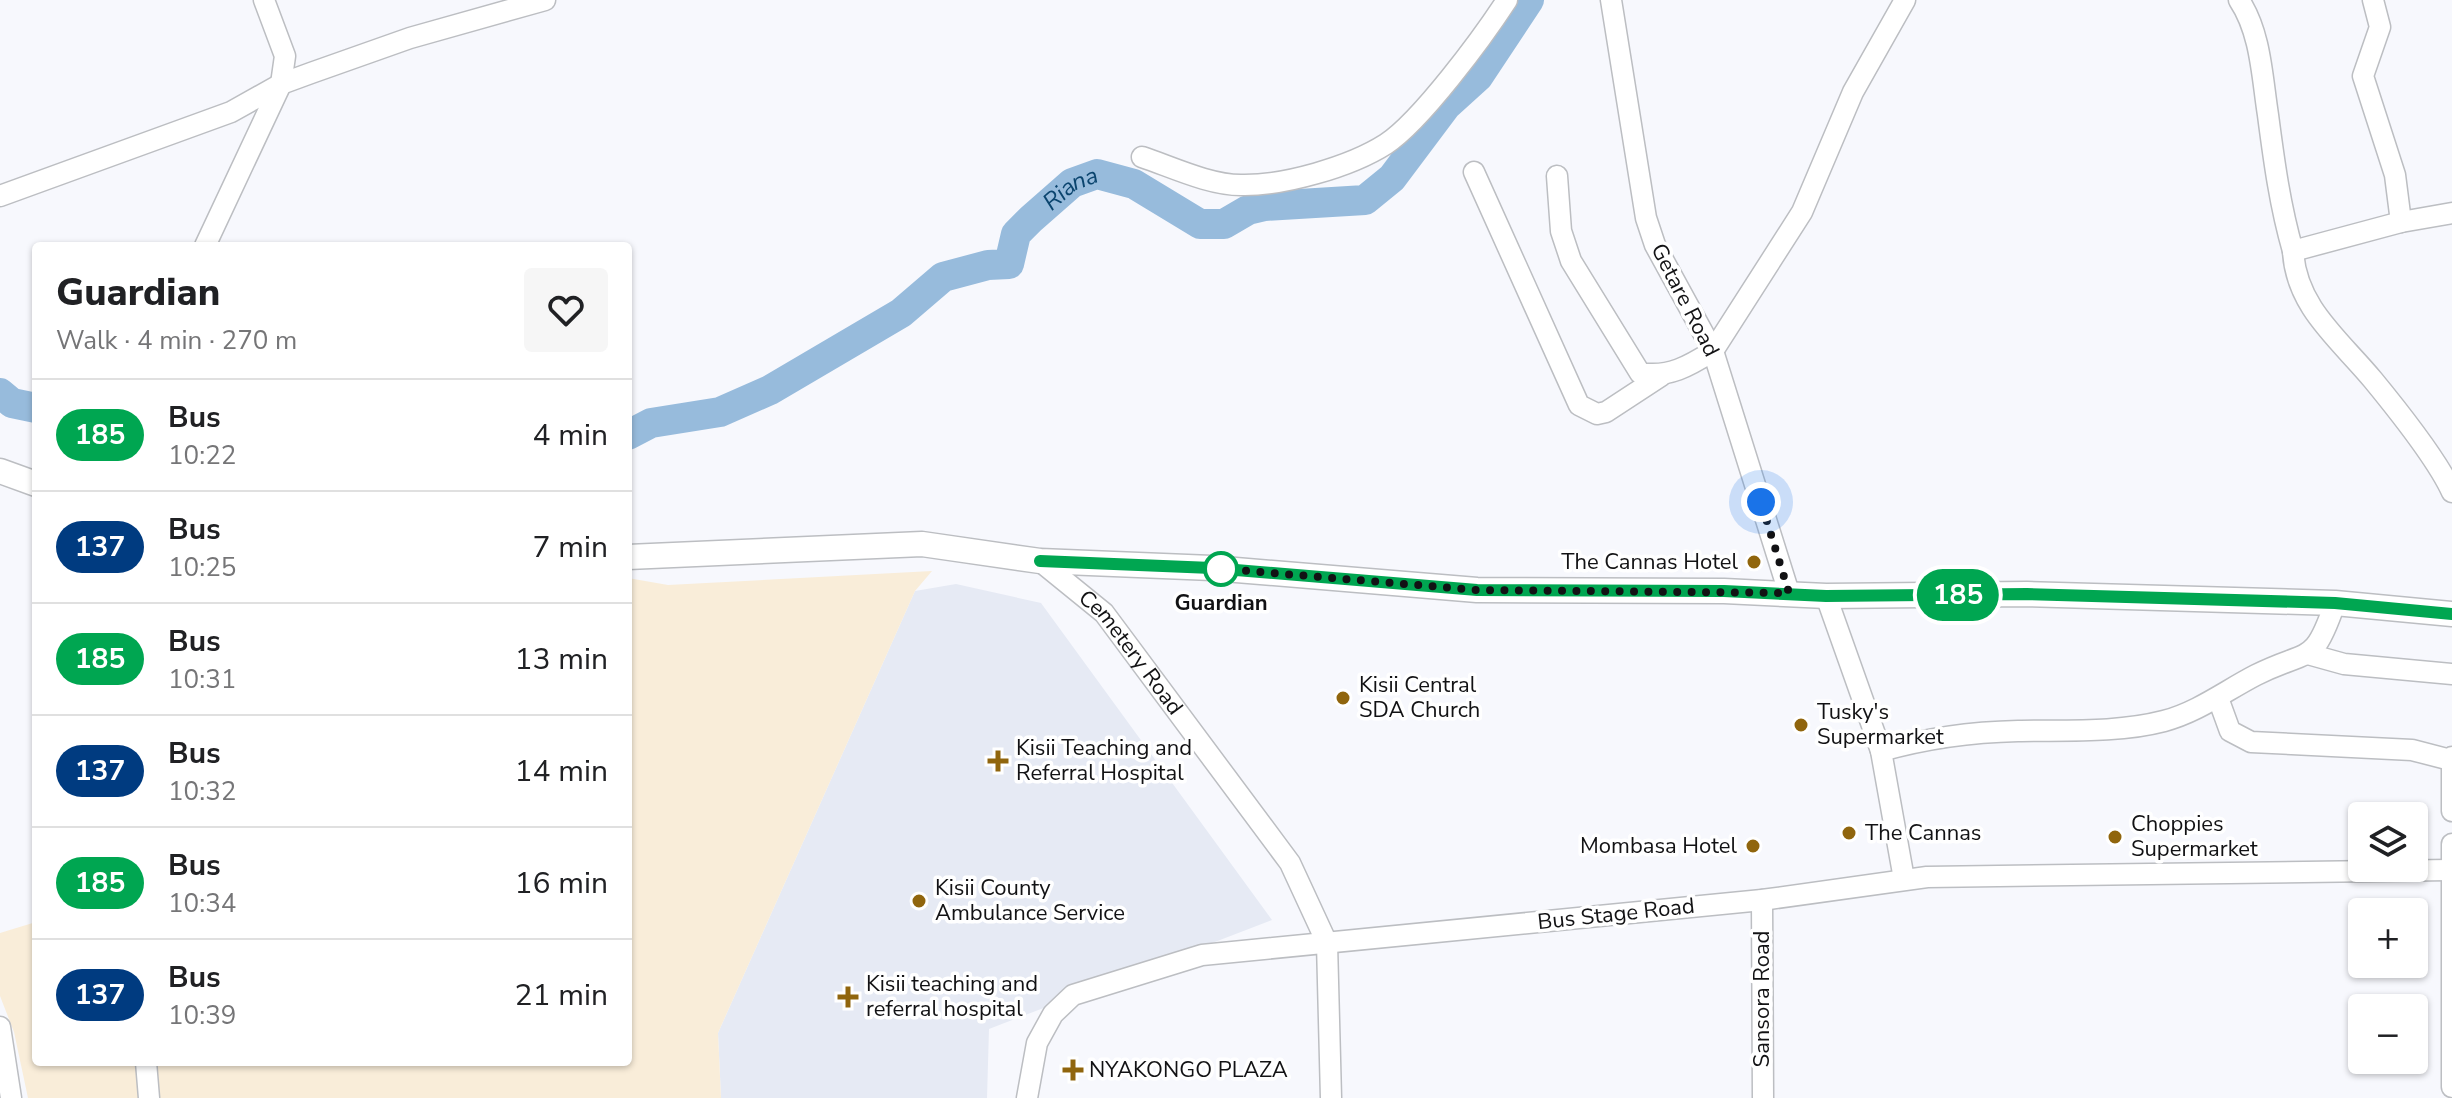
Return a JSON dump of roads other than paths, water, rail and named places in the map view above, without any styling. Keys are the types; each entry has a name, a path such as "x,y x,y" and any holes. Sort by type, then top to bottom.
{"street":[{"path":"207,242 281,84 285,56 264,0"},
{"path":"0,196 231,112 281,84 410,38 545,0"},
{"path":"1142,157 1241,186 1269,185 1366,155 1387,143 1417,116 1507,0"},
{"name":"Getare Road","path":"1611,0 1646,218 1655,245 1713,351 1789,593"},
{"path":"1474,172 1579,405 1597,414 1606,412 1661,376 1713,351 1802,212 1853,92 1905,0"},
{"path":"2239,0 2253,28 2260,59 2279,195 2293,251 2294,274 2308,306 2375,382 2451,487"},
{"path":"2373,0 2380,27 2363,76 2395,175 2401,222"},
{"path":"1557,176 1561,231 1571,261 1640,373 1661,376"},
{"path":"2293,251 2401,222 2452,213"},
{"path":"0,471 32,483"},
{"path":"632,557 922,544 1040,561 1212,568 1477,590 1826,596 2027,594 2335,603 2452,614"},
{"name":"Cemetery Road","path":"1040,561 1104,613 1290,863 1327,943"},
{"path":"1826,596 1881,751 1904,879"},
{"path":"1881,751 1928,738 1963,734 2071,731 2163,721 2218,698 2260,673 2308,654 2322,641 2335,603"},
{"path":"2308,654 2344,664 2452,674"},
{"path":"2218,698 2230,731 2251,742 2294,741 2412,750 2452,758 2452,811"},
{"path":"2452,844 2452,1087"},
{"name":"Bus Stage Road","path":"1027,1098 1037,1043 1053,1014 1073,995 1202,955 1762,900 1904,879 2450,870"},
{"name":"Sansora Road","path":"1762,900 1763,1098"},
{"path":"1327,943 1331,1098"},
{"path":"0,1027 11,1098"},
{"path":"146,1066 149,1098"}],"waterway":[{"name":"Riana","path":"632,433 651,423 720,412 770,390 901,313 943,277 988,265 1009,264 1016,234 1072,183 1097,174 1134,184 1200,224 1224,224 1248,210 1265,206 1365,200 1392,178 1446,106 1478,77 1529,0"},
{"name":"Riana","path":"0,393 12,403 32,407"}],"place":[{"name":"The Cannas Hotel","path":"1754,562"},
{"name":"Guardian","path":"1221,569"},
{"name":"Kisii Central SDA Church","path":"1343,698"},
{"name":"Tusky's Supermarket","path":"1801,725"},
{"name":"Kisii Teaching and Referral Hospital","path":"998,761"},
{"name":"The Cannas","path":"1849,833"},
{"name":"Choppies Supermarket","path":"2115,837"},
{"name":"Mombasa Hotel","path":"1753,846"},
{"name":"Kisii County Ambulance Service","path":"919,901"},
{"name":"Kisii teaching and referral hospital","path":"848,997"},
{"name":"NYAKONGO PLAZA","path":"1073,1070"}]}
